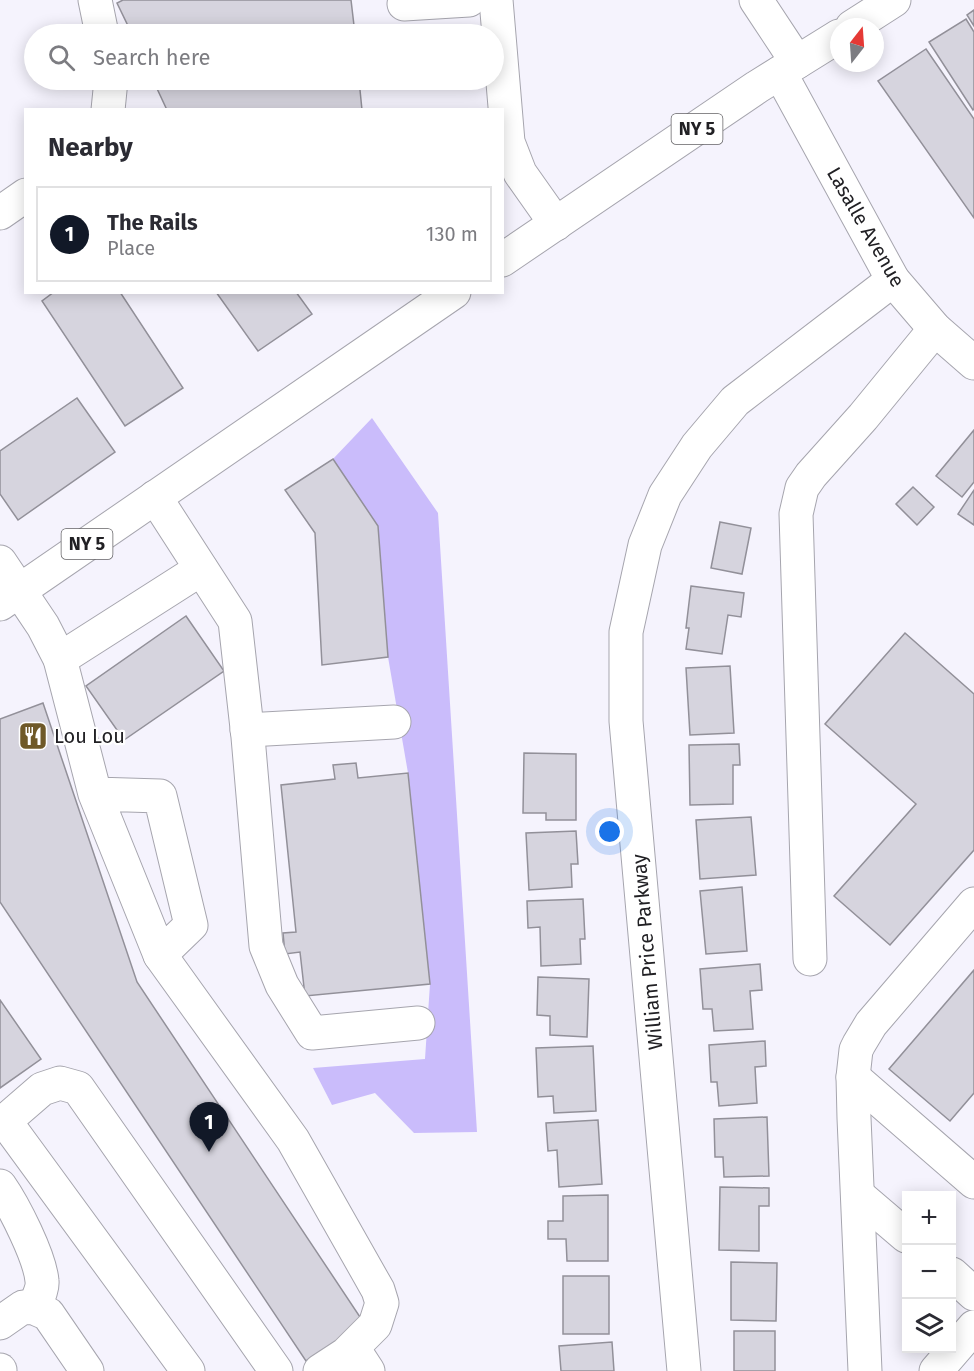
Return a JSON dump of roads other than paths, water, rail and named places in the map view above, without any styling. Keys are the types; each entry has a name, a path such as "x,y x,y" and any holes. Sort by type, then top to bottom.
{"street":[{"path":"95,0 100,24"},
{"path":"404,4 469,0"},
{"path":"496,0 498,24"},
{"name":"Lasalle Avenue","path":"756,0 893,280 935,329 974,363"},
{"path":"866,18 894,0"},
{"name":"NY 5","path":"504,259 757,87 830,42"},
{"path":"108,108 110,90"},
{"path":"504,90 508,142 520,173 556,224"},
{"path":"0,213 24,196"},
{"name":"William Price Parkway","path":"684,1371 626,721 626,632 645,545 665,495 697,446 735,401 893,280"},
{"name":"NY 5","path":"10,597 451,294"},
{"path":"810,959 796,514 802,488 811,475 863,417 935,329"},
{"path":"155,497 235,621 266,946 282,985 312,1033 418,1023"},
{"path":"0,562 10,597 43,626 60,659 94,794 159,955 293,1140 378,1290 382,1303 360,1360 321,1371"},
{"path":"60,659 201,569"},
{"path":"247,730 394,722"},
{"path":"94,794 160,796 191,925 159,955"},
{"path":"865,1371 853,1077 856,1050 871,1024 974,904"},
{"path":"853,1077 973,1179"},
{"path":"188,1371 2,1119 42,1089 60,1083 78,1088 276,1371"},
{"path":"4,1193 37,1258 42,1283 34,1308"},
{"path":"858,1195 902,1233"},
{"path":"956,1278 974,1294"},
{"path":"0,1323 23,1307 34,1308 48,1314 87,1371"},
{"path":"936,1371 974,1327"}],"place":[{"name":"Lou Lou","path":"33,736"},
{"name":"The Rails","path":"209,1152"}]}
